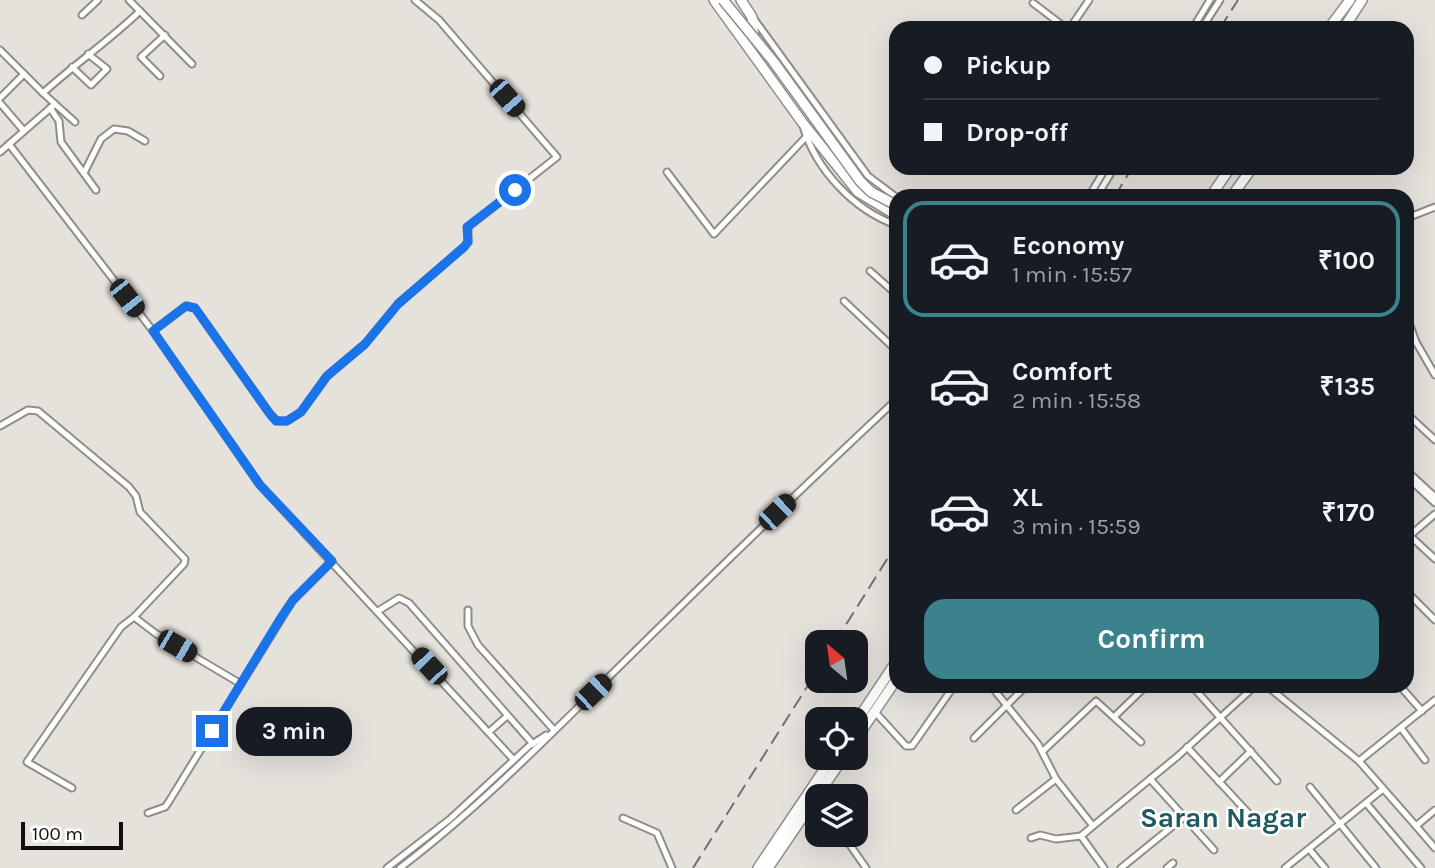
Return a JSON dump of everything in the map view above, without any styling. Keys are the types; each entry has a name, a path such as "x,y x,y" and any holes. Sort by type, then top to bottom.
{"main road":[{"path":"714,0 802,122 858,192 889,211"},
{"path":"723,0 773,61 860,181 889,201"},
{"path":"741,0 752,17 755,54"},
{"path":"1335,21 1350,0"},
{"path":"1348,21 1362,0"},
{"path":"866,707 889,672"},
{"path":"868,720 889,690"},
{"path":"758,868 824,770"},
{"path":"768,868 805,815"}],"street":[{"path":"82,15 98,0"},
{"path":"129,0 192,64"},
{"path":"153,331 186,306 195,308 270,414 282,422 295,417 327,376 365,344 398,304 464,247 468,242 467,227 557,157 439,20 415,0"},
{"path":"1073,21 1089,0"},
{"path":"1197,21 1210,0"},
{"path":"1206,21 1220,0"},
{"path":"1033,3 1058,21"},
{"path":"43,93 121,30 140,10"},
{"path":"752,17 868,176 889,192"},
{"path":"160,76 141,57 165,35"},
{"path":"0,50 43,93 52,106 59,121 61,142 96,190"},
{"path":"72,67 91,85 107,69 88,54"},
{"path":"24,74 1,104 24,131"},
{"path":"52,106 75,122"},
{"path":"0,152 52,106"},
{"path":"802,122 806,137 838,186 866,211 889,222"},
{"path":"84,173 101,139 114,129 128,131 145,141"},
{"path":"667,172 714,234 806,137"},
{"path":"9,144 153,331 260,485 513,760"},
{"path":"1414,215 1435,207"},
{"path":"870,271 889,288"},
{"path":"844,301 889,343"},
{"path":"1414,336 1435,375"},
{"path":"400,868 455,824 889,407"},
{"path":"0,426 22,413 38,411 129,487 136,496 140,512 184,556 184,564 134,617 121,627 27,762 72,788"},
{"path":"1414,419 1435,438"},
{"path":"1414,478 1435,497"},
{"path":"1414,484 1435,503"},
{"path":"1414,531 1435,514"},
{"path":"1414,541 1435,559"},
{"path":"148,813 165,807 168,803 293,600 332,561"},
{"path":"378,611 399,598 409,603 533,744"},
{"path":"1414,599 1435,620"},
{"path":"468,610 468,626 478,645 554,730"},
{"path":"134,617 155,633 241,684"},
{"path":"874,711 905,746 912,747 949,693"},
{"path":"997,693 1043,751 1055,779 1093,826"},
{"path":"974,738 1019,693"},
{"path":"1115,716 1139,693"},
{"path":"1199,693 1277,781"},
{"path":"1031,838 1040,835 1056,839 1081,836 1247,693"},
{"path":"1276,693 1359,761 1435,848"},
{"path":"1406,693 1422,711"},
{"path":"1043,751 1096,701 1141,742"},
{"path":"1359,761 1435,701"},
{"path":"489,732 506,716"},
{"path":"1401,728 1425,760"},
{"path":"387,868 450,818 513,760 554,730"},
{"path":"1187,747 1251,817"},
{"path":"1219,782 1251,751"},
{"path":"1016,810 1055,779"},
{"path":"1150,779 1214,850"},
{"path":"1310,787 1376,868"},
{"path":"1285,868 1384,789"},
{"path":"1366,803 1421,868"},
{"path":"1416,826 1435,810"},
{"path":"1121,868 1184,817"},
{"path":"623,818 657,833 672,868"},
{"path":"1081,836 1104,868"},
{"path":"851,847 866,868"},
{"path":"1309,849 1325,868"},
{"path":"1167,868 1173,863"}],"railway":[{"path":"1224,21 1238,0"},
{"path":"1119,189 1128,175"},
{"path":"843,630 889,556"},
{"path":"693,868 805,690"}],"district":[{"name":"Saran Nagar","path":"1223,817"}],"route":[{"path":"212,731 293,600 332,561 260,485 153,331 186,306 195,308 270,414 276,421 287,421 301,412 327,376 365,344 398,304 464,247 468,242 467,227 515,190"}]}
